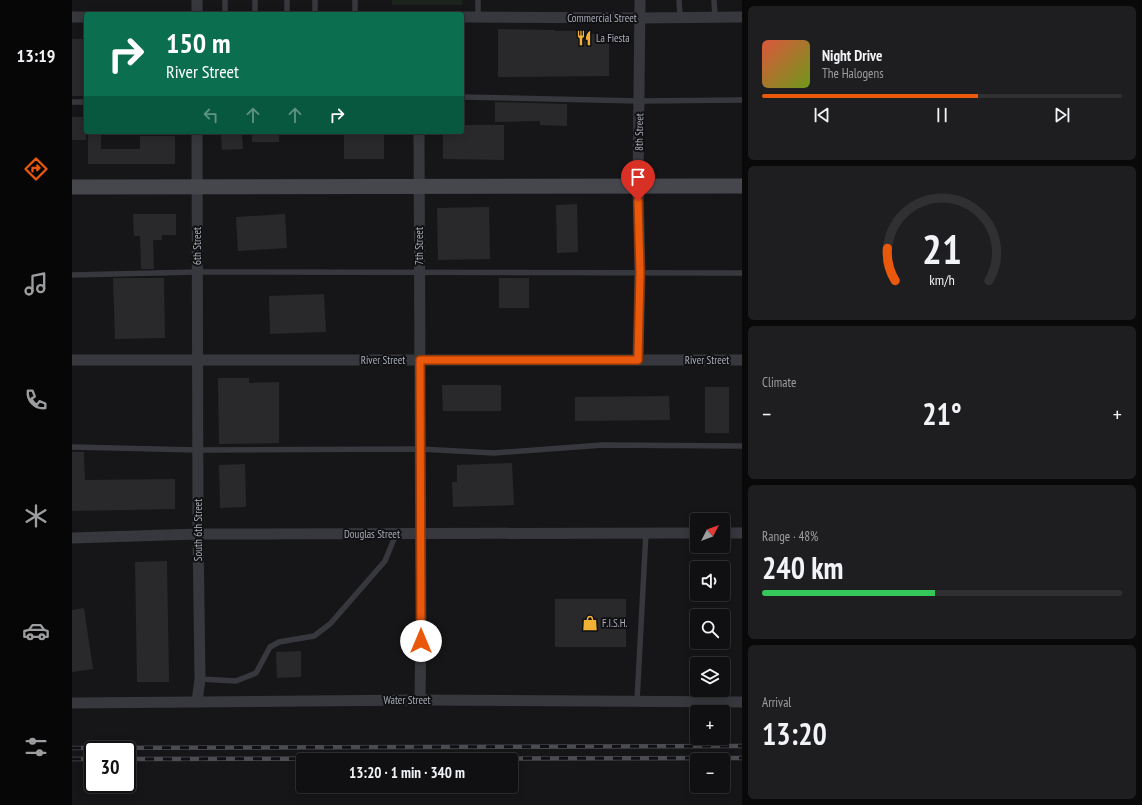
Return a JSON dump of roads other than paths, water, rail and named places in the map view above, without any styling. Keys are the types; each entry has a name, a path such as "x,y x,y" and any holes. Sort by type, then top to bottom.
{"street":[{"path":"197,0 197,12"},
{"name":"8th Street","path":"638,360 640,272 638,186 640,0"},
{"name":"Commercial Street","path":"464,17 640,18 742,16"},
{"path":"72,17 84,18"},
{"name":"6th Street","path":"197,134 197,360"},
{"name":"7th Street","path":"419,134 420,700"},
{"path":"72,187 742,186"},
{"name":"River Street","path":"72,360 742,360"},
{"name":"South 6th Street","path":"197,360 200,679 198,701"},
{"name":"Douglas Street","path":"72,538 198,534 690,532"},
{"path":"730,533 742,533"},
{"name":"Water Street","path":"72,703 420,700 742,702"}],"lane":[{"path":"225,0 225,12"},
{"path":"255,0 255,12"},
{"path":"287,0 287,12"},
{"path":"315,0 315,12"},
{"path":"355,0 355,12"},
{"path":"478,0 478,17"},
{"path":"680,0 680,17"},
{"path":"714,0 715,17"},
{"path":"464,97 742,100"},
{"path":"72,102 84,102"},
{"path":"72,275 197,272 742,272"},
{"path":"72,447 198,450 420,449 494,453 603,446 742,446"},
{"path":"637,701 646,532"},
{"path":"200,679 236,681 256,673 270,647 280,642 314,636 330,624 385,561 396,534"}],"railway":[{"path":"72,748 742,746"},
{"path":"136,759 742,758"},
{"path":"72,759 84,759"}],"place":[{"name":"La Fiesta","path":"584,38"},
{"name":"F.I.S.H.","path":"590,623"}]}
